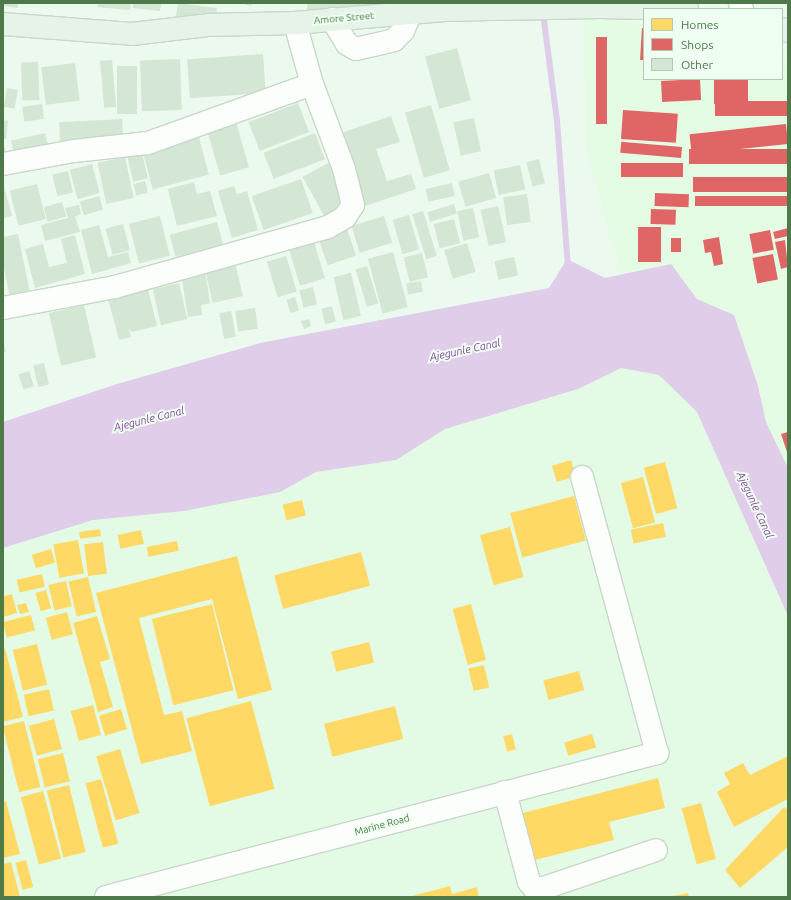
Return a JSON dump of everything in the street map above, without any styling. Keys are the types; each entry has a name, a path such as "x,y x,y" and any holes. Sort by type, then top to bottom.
{"main road":[{"name":"Amore Street","path":"3,24 132,34 209,25 295,23 411,12 441,6 494,9 600,7 643,8"}],"street":[{"path":"332,19 347,44 356,49 394,40 403,31 411,12"},
{"path":"3,308 115,287 328,227 345,217 353,205 344,169 312,84 295,23"},
{"path":"3,164 74,151 148,143 312,84"},
{"name":"Marine Road","path":"106,897 657,753 582,477"},
{"path":"505,792 529,882 534,888 544,888 656,850"}],"shaded area":[{"path":"584,18 643,23 643,80 783,80 783,58 788,60 788,468 766,422 758,386 734,315 697,299 671,264 621,273 586,147"},
{"path":"621,368 659,375 697,412 788,616 788,897 3,897 3,548 93,520 184,511 280,492 316,472 396,460 445,429 578,389"}],"water":[{"name":"Ajegunle Canal","path":"567,259 605,278 671,264 697,299 734,315 758,386 766,422 788,468 788,616 697,412 659,375 621,368 578,389 445,429 396,460 316,472 280,492 184,511 93,520 3,548 3,422 117,384 260,343 549,288"}],"building: Homes":[{"path":"571,460 576,476 557,482 552,466"},
{"path":"665,462 677,508 656,514 644,468"},
{"path":"643,477 655,522 633,528 621,483"},
{"path":"574,496 586,540 522,558 510,513"},
{"path":"302,500 306,516 286,520 283,505"},
{"path":"663,523 666,537 634,544 631,530"},
{"path":"510,527 523,577 494,585 480,535"},
{"path":"100,529 101,536 80,539 79,532"},
{"path":"141,530 144,544 120,549 118,535"},
{"path":"78,540 84,573 59,578 53,544"},
{"path":"177,541 179,551 148,557 147,547"},
{"path":"103,542 107,574 88,576 84,544"},
{"path":"51,549 55,562 36,568 32,555"},
{"path":"361,552 370,586 283,609 274,575"},
{"path":"237,556 272,690 238,699 212,599 139,618 164,715 182,711 192,751 141,764 96,593"},
{"path":"42,574 45,587 20,593 17,580"},
{"path":"88,577 96,612 77,617 69,581"},
{"path":"66,581 72,606 54,610 48,585"},
{"path":"46,590 51,608 41,611 35,593"},
{"path":"12,594 17,613 3,617 3,596"},
{"path":"26,603 29,612 20,614 17,605"},
{"path":"212,604 234,690 173,705 152,619"},
{"path":"471,604 486,660 468,665 453,609"},
{"path":"67,612 73,634 52,640 46,618"},
{"path":"31,615 35,631 7,638 3,622"},
{"path":"97,616 110,659 100,662 113,707 98,712 73,623"},
{"path":"369,642 374,662 336,672 331,651"},
{"path":"37,644 47,685 23,691 13,650"},
{"path":"5,648 23,717 3,722 3,649"},
{"path":"484,665 489,687 474,691 468,669"},
{"path":"579,671 584,690 548,700 543,681"},
{"path":"49,689 54,710 29,716 24,695"},
{"path":"251,701 275,789 210,806 186,718"},
{"path":"93,705 101,735 79,741 71,711"},
{"path":"395,706 403,739 332,757 324,724"},
{"path":"121,709 127,729 105,736 99,716"},
{"path":"54,719 62,749 37,756 29,726"},
{"path":"24,721 40,787 19,792 3,726"},
{"path":"512,734 516,750 507,752 503,736"},
{"path":"592,734 596,747 568,756 564,742"},
{"path":"120,749 140,813 116,820 96,756"},
{"path":"63,753 70,781 45,787 38,759"},
{"path":"788,756 788,799 734,827 717,792 730,784 724,773 743,763 750,775"},
{"path":"658,778 665,808 609,822 614,840 531,861 519,814"},
{"path":"101,779 118,844 103,848 86,783"},
{"path":"69,785 86,852 63,858 47,791"},
{"path":"43,791 61,859 39,865 21,797"},
{"path":"6,801 20,854 3,858 3,802"},
{"path":"701,803 716,859 697,864 682,808"},
{"path":"784,807 788,810 788,847 740,888 725,870"},
{"path":"26,860 33,887 23,890 15,863"},
{"path":"11,862 20,897 3,897 3,864"},
{"path":"450,886 452,894 477,887 479,897 408,897"},
{"path":"688,893 689,897 673,897 673,896"}],"building: Shops":[{"path":"642,28 643,28 643,60 640,60"},
{"path":"596,37 607,37 607,124 596,124"},
{"path":"700,80 701,100 662,102 661,81"},
{"path":"714,80 748,80 748,104 714,104"},
{"path":"715,101 788,101 788,116 715,116"},
{"path":"623,110 678,114 676,143 621,139"},
{"path":"786,124 788,144 692,154 690,134"},
{"path":"621,142 682,147 681,158 620,153"},
{"path":"689,149 788,149 788,164 689,164"},
{"path":"621,163 683,163 683,177 621,177"},
{"path":"693,177 788,177 788,192 693,192"},
{"path":"655,193 689,194 689,207 655,206"},
{"path":"695,196 788,196 788,206 695,206"},
{"path":"651,209 676,210 675,225 650,224"},
{"path":"638,227 661,227 661,262 638,262"},
{"path":"788,228 788,236 775,239 773,232"},
{"path":"770,230 774,250 753,254 749,234"},
{"path":"719,237 723,264 714,266 711,252 705,253 703,240"},
{"path":"671,238 681,238 681,252 671,252"},
{"path":"785,240 788,267 781,269 775,242"},
{"path":"773,254 778,280 757,284 752,258"},
{"path":"788,432 788,455 781,434"}],"building: Other":[{"path":"3,3 18,3 18,8 3,6"},
{"path":"98,3 131,3 130,10 97,7"},
{"path":"133,3 161,3 160,11 133,8"},
{"path":"178,3 217,8 216,15 199,13 197,25 175,23"},
{"path":"240,3 252,3 251,6"},
{"path":"307,3 391,3 391,13 307,13"},
{"path":"457,48 471,100 439,109 425,57"},
{"path":"263,54 266,93 190,98 187,59"},
{"path":"180,59 182,110 142,111 140,60"},
{"path":"112,60 116,107 104,108 100,61"},
{"path":"38,62 39,100 22,101 21,63"},
{"path":"75,63 80,101 46,105 41,67"},
{"path":"117,66 137,66 137,114 117,114"},
{"path":"7,88 18,90 15,109 4,107"},
{"path":"298,103 309,132 260,151 249,122"},
{"path":"42,104 44,119 24,122 22,107"},
{"path":"431,105 450,170 424,178 405,112"},
{"path":"391,116 400,142 376,149 387,181 411,174 416,189 362,207 338,134"},
{"path":"474,118 481,151 461,156 453,122"},
{"path":"122,119 123,139 60,142 59,122"},
{"path":"3,120 8,121 6,139 3,139"},
{"path":"236,122 249,167 220,175 207,130"},
{"path":"45,133 49,151 15,158 11,141"},
{"path":"315,133 325,159 274,179 264,153"},
{"path":"198,134 209,175 153,190 142,149"},
{"path":"3,142 7,156 3,157"},
{"path":"142,153 148,178 133,182 127,156"},
{"path":"125,157 134,198 106,204 98,163"},
{"path":"539,159 545,183 532,186 526,162"},
{"path":"328,163 350,203 325,217 303,177"},
{"path":"92,164 100,193 78,199 70,170"},
{"path":"520,165 525,189 499,195 494,171"},
{"path":"68,171 73,192 57,196 52,175"},
{"path":"489,173 496,198 465,207 458,182"},
{"path":"301,179 313,213 264,230 252,196"},
{"path":"145,181 148,193 136,196 133,184"},
{"path":"194,182 197,194 210,191 217,216 177,226 168,189"},
{"path":"3,183 12,216 3,218"},
{"path":"452,183 455,196 429,202 426,189"},
{"path":"37,184 46,219 19,226 10,191"},
{"path":"234,186 237,194 247,191 258,230 232,238 218,191"},
{"path":"527,194 531,222 507,225 503,197"},
{"path":"99,196 103,209 84,215 80,202"},
{"path":"62,202 66,216 48,222 44,207"},
{"path":"454,204 457,214 430,222 427,212"},
{"path":"79,205 81,214 75,216 80,232 45,241 41,225 68,218 65,208"},
{"path":"498,206 506,242 489,246 480,210"},
{"path":"473,208 479,237 464,241 457,211"},
{"path":"423,211 437,256 426,259 412,214"},
{"path":"409,215 419,250 403,254 393,220"},
{"path":"160,216 170,256 139,264 129,224"},
{"path":"384,216 392,243 360,253 351,226"},
{"path":"454,219 460,243 440,248 434,224"},
{"path":"217,222 223,244 176,257 170,235"},
{"path":"123,224 130,250 113,255 106,229"},
{"path":"99,225 108,257 128,252 131,263 92,274 81,230"},
{"path":"347,229 356,255 328,265 319,239"},
{"path":"18,234 30,293 10,297 3,263 3,237"},
{"path":"75,235 85,274 35,288 25,249 43,244 49,267 67,263 61,239"},
{"path":"313,239 325,278 300,286 288,247"},
{"path":"467,243 476,272 453,279 444,250"},
{"path":"393,252 408,307 383,314 368,259"},
{"path":"422,253 428,277 410,282 404,258"},
{"path":"286,256 297,291 278,297 267,262"},
{"path":"514,257 518,276 498,280 494,261"},
{"path":"235,262 243,296 213,303 205,269"},
{"path":"367,266 378,303 367,307 356,270"},
{"path":"205,270 210,303 201,305 202,315 188,317 181,274"},
{"path":"351,273 361,316 343,320 333,277"},
{"path":"146,281 157,326 132,332 129,329 131,337 119,340 106,291"},
{"path":"421,281 423,292 408,294 406,284"},
{"path":"179,283 187,319 161,325 153,289"},
{"path":"313,287 317,305 303,308 299,290"},
{"path":"295,297 299,310 290,313 286,300"},
{"path":"84,305 96,358 61,366 49,313"},
{"path":"332,306 336,322 325,324 321,309"},
{"path":"255,308 258,329 238,332 235,311"},
{"path":"231,311 236,337 224,339 219,313"},
{"path":"309,319 311,326 304,329 301,321"},
{"path":"3,341 6,352 3,353"},
{"path":"44,363 49,384 38,387 33,365"},
{"path":"29,371 34,386 23,390 19,374"}],"waterway":[{"path":"543,13 557,121 568,266"}]}
